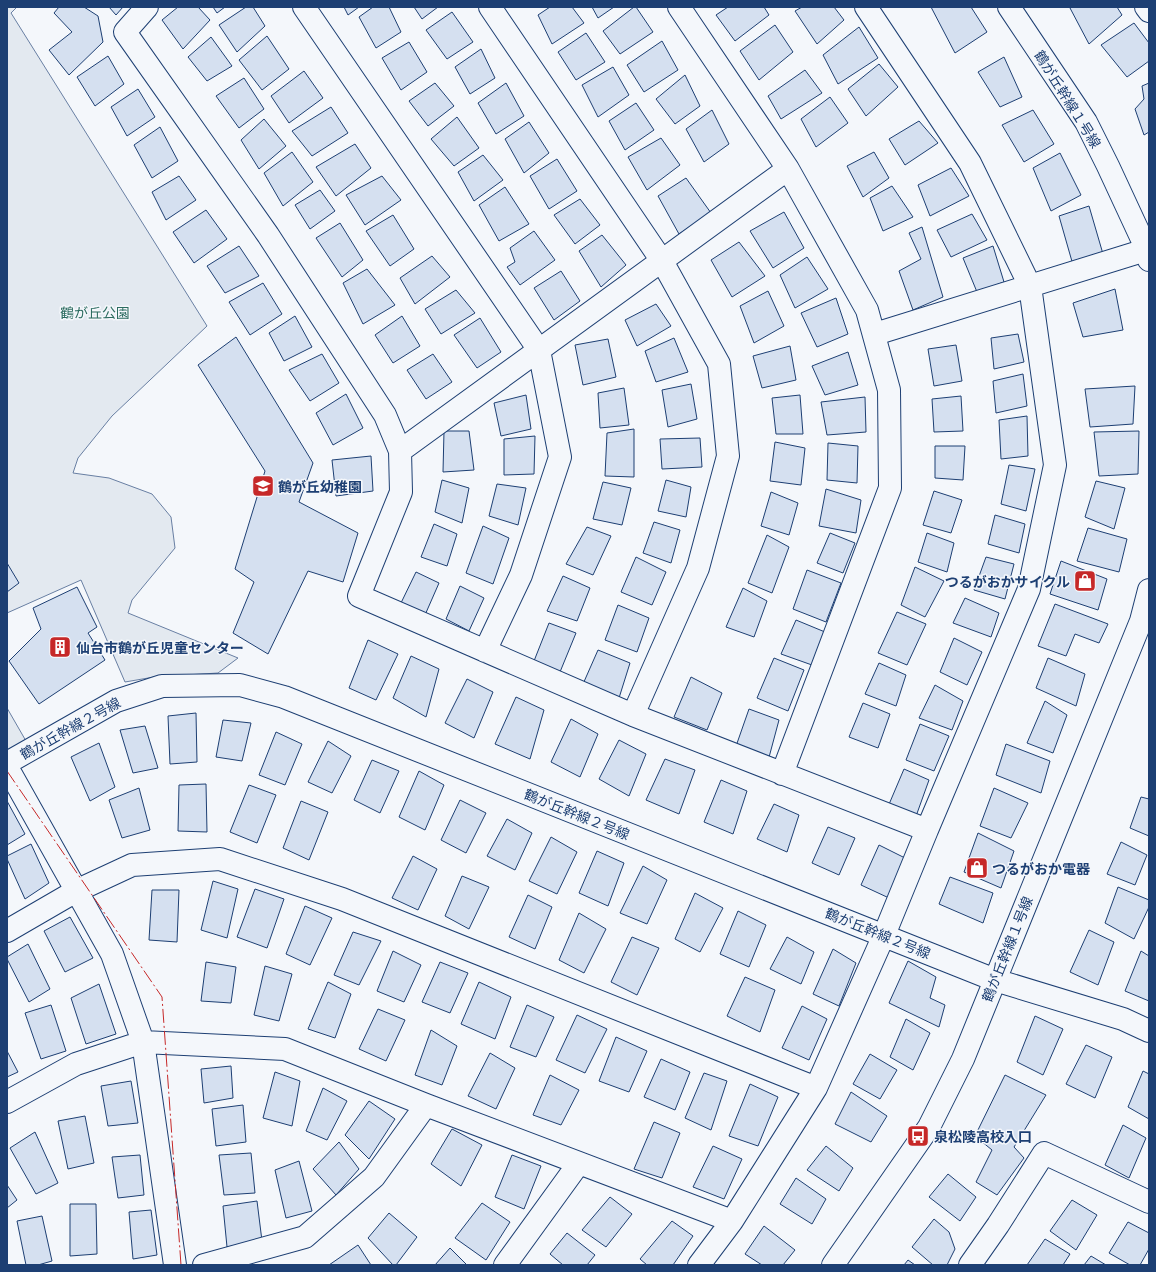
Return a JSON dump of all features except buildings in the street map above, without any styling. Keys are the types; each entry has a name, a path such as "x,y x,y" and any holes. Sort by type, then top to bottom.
{"street":[{"path":"147,7 125,32 268,235 385,415 400,451 401,492 359,596 633,715 927,830"},
{"path":"304,7 539,350 560,458 521,575 485,651"},
{"path":"490,7 662,261 719,364 728,456 698,568 633,715"},
{"path":"679,7 788,169 867,310 889,390 890,488 782,774"},
{"path":"699,1265 732,1221 816,1088 884,935 1029,589 1055,465 1030,286 970,163 866,7"},
{"name":"鶴が丘幹線１号線","path":"1009,7 1086,122 1148,253"},
{"path":"1146,7 1149,11"},
{"path":"400,451 788,169"},
{"path":"874,334 1030,286 1148,253"},
{"name":"鶴が丘幹線１号線","path":"833,1265 929,1128 963,1059 1141,621 1149,590"},
{"name":"鶴が丘幹線２号線","path":"7,763 116,701 162,686 240,685 284,697 995,980 1123,1019 1149,1030"},
{"path":"7,767 112,954 143,1042 175,1265"},
{"path":"7,930 76,891 132,865 220,859 342,899 816,1088"},
{"path":"7,1102 76,1064 143,1042 285,1049 426,1105 732,1221"},
{"path":"204,1265 305,1238 374,1177 426,1105"},
{"path":"970,1265 998,1225 1044,1153 1149,1202"},
{"path":"505,1265 579,1163"}],"green space":[{"name":"鶴が丘公園","path":"7,7 17,7 11,13 207,326 112,416 78,458 73,473 109,478 152,494 171,517 175,548 132,600 128,613 238,658 218,673 154,677 125,682 81,580 7,613"},
{"path":"7,708 26,741 7,753"}],"power":[{"path":"7,771 162,997 181,1265"}],"place":[{"name":"鶴が丘幼稚園","path":"263,486"},
{"name":"つるがおかサイクル","path":"1085,581"},
{"name":"仙台市鶴が丘児童センター","path":"60,647"},
{"name":"つるがおか電器","path":"977,868"},
{"name":"泉松陵高校入口","path":"918,1136"}]}
